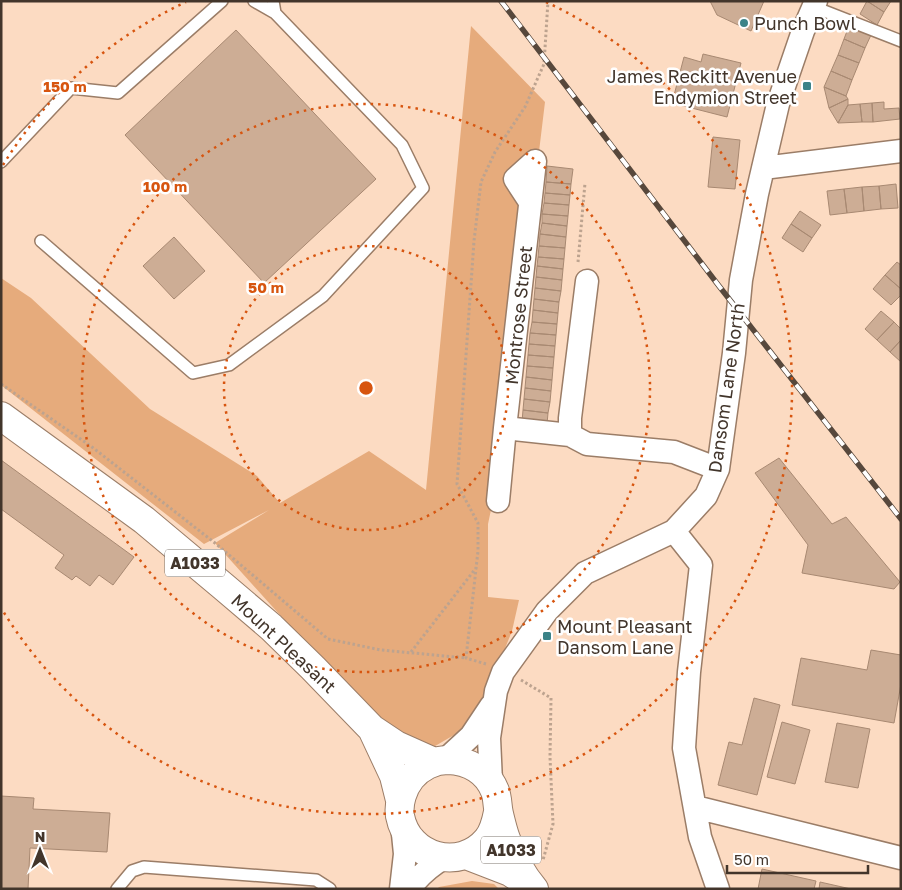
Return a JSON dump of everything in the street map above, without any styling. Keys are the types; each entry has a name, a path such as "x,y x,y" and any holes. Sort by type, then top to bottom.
{"highway":[{"name":"Mount Pleasant","path":"1,416 144,520 224,587 313,668 372,729"},
{"name":"A1033","path":"372,729 396,745 439,761 458,761 471,765 482,772 491,782 496,792 498,812 506,839 515,859 532,887"},
{"name":"A1033","path":"372,729 394,776 408,836 418,847 430,855 455,857 510,872 532,887"},
{"path":"401,812 404,788 412,776 422,768 439,761"},
{"name":"A1033","path":"455,857 478,849 488,839 496,826 498,812"}],"street":[{"name":"Dansom Lane North","path":"674,531 706,496 718,469 734,353 741,280 763,168 778,104 803,31 815,4"},
{"path":"763,168 901,151"},
{"name":"Montrose Street","path":"498,501 530,202"},
{"path":"570,435 570,418 587,281"},
{"path":"505,428 570,435 587,444 674,452 718,469"},
{"path":"491,782 489,738 493,703 503,672 547,611 584,573 674,531 701,565 689,672 684,748 700,837 718,889"},
{"path":"439,761 471,736 493,703"},
{"path":"695,807 901,858"},
{"path":"401,812 405,854 401,889"},
{"path":"409,889 432,865 455,857"}],"lane":[{"path":"1,162 71,88 118,93 222,1"},
{"path":"41,241 193,373 229,365 322,296 423,188 402,144 274,7 254,1"},
{"path":"815,4 901,41"},
{"path":"117,889 132,871 144,868 316,880 330,889"}],"path":[{"path":"466,658 476,568 478,523 457,484 471,278 481,182 496,152 525,107 544,64 548,1"},
{"path":"585,183 578,270 587,281"},
{"path":"1,384 92,447 215,543 328,639 381,650 466,658 483,663 527,682 551,698 552,824 543,860"},
{"path":"410,652 476,568"}],"shaded area":[{"path":"471,26 545,102 502,458 488,524 488,597 519,600 512,631 479,713 454,735 430,749 364,708 215,543 269,510 204,544 1,385 1,278 31,298 150,409 257,476 280,503 369,451 426,490"},
{"path":"472,881 494,884 499,889 437,889 439,887"}],"building":[{"name":"Punch Bowl","path":"710,1 764,1 751,31 717,15"},
{"path":"867,1 884,12 877,25 860,14"},
{"path":"867,1 891,1 884,12"},
{"path":"849,26 871,35 865,48 844,39"},
{"path":"236,30 376,179 264,283 125,135"},
{"path":"844,39 865,48 859,63 838,55"},
{"path":"703,54 741,63 727,117 672,103 684,57 701,62"},
{"path":"838,55 859,63 852,80 831,71"},
{"path":"831,71 852,80 846,96 824,87"},
{"path":"824,87 846,96 848,99 829,108"},
{"path":"848,99 848,105 838,123 829,108"},
{"path":"884,102 884,109 899,108 900,119 873,122 872,103"},
{"path":"872,103 873,122 862,122 860,104"},
{"path":"860,104 862,122 838,123 848,105"},
{"path":"713,137 740,140 735,189 708,187"},
{"path":"547,166 573,169 571,184 546,182"},
{"path":"546,182 571,184 570,195 545,193"},
{"path":"896,184 898,208 881,209 879,186"},
{"path":"879,186 881,209 864,211 862,187"},
{"path":"862,187 864,211 847,213 844,189"},
{"path":"844,189 847,213 830,215 827,191"},
{"path":"545,193 570,195 569,205 544,203"},
{"path":"544,203 569,205 568,216 542,214"},
{"path":"800,211 821,225 812,238 791,224"},
{"path":"542,214 568,216 567,226 542,223"},
{"path":"542,223 567,226 566,237 540,234"},
{"path":"791,224 812,238 803,252 782,238"},
{"path":"540,234 566,237 565,248 539,246"},
{"path":"174,237 205,271 174,299 143,266"},
{"path":"539,246 565,248 564,259 538,257"},
{"path":"538,257 564,259 563,269 537,266"},
{"path":"897,262 901,265 901,289 885,275"},
{"path":"537,266 563,269 562,280 536,277"},
{"path":"885,275 901,289 901,295 891,305 873,289"},
{"path":"536,277 562,280 561,291 535,288"},
{"path":"535,288 561,291 559,302 534,299"},
{"path":"534,299 559,302 558,313 533,310"},
{"path":"533,310 558,313 557,324 532,322"},
{"path":"881,311 894,322 877,340 865,329"},
{"path":"532,322 557,324 556,335 530,333"},
{"path":"894,322 901,329 901,340 890,352 877,340"},
{"path":"530,333 556,335 555,346 529,344"},
{"path":"901,340 901,362 890,352"},
{"path":"529,344 555,346 554,357 528,355"},
{"path":"528,355 554,357 553,368 527,366"},
{"path":"527,366 553,368 552,380 526,377"},
{"path":"526,377 552,380 551,391 525,388"},
{"path":"525,388 551,391 550,402 524,399"},
{"path":"524,399 550,402 548,413 523,410"},
{"path":"523,410 548,413 547,424 522,422"},
{"path":"779,458 832,524 846,517 900,582 894,589 802,573 808,545 755,473"},
{"path":"1,460 134,557 113,585 99,575 90,586 76,576 72,580 55,568 64,555 1,509"},
{"path":"871,650 901,655 901,684 894,723 792,705 801,658 867,670"},
{"path":"754,698 780,705 757,795 718,785 729,742 742,745"},
{"path":"782,722 810,730 795,784 767,777"},
{"path":"837,723 870,729 858,788 825,782"},
{"path":"1,796 34,798 33,809 110,813 107,852 30,848 28,889 1,889"},
{"path":"762,869 816,881 814,889 758,889"},
{"path":"820,882 851,889 819,889"}],"railway":[{"path":"501,1 719,286 901,519"}],"place":[{"name":"Punch Bowl","path":"744,23"},
{"name":"James Reckitt Avenue Endymion Street","path":"807,86"},
{"name":"Mount Pleasant Dansom Lane","path":"547,636"}]}
